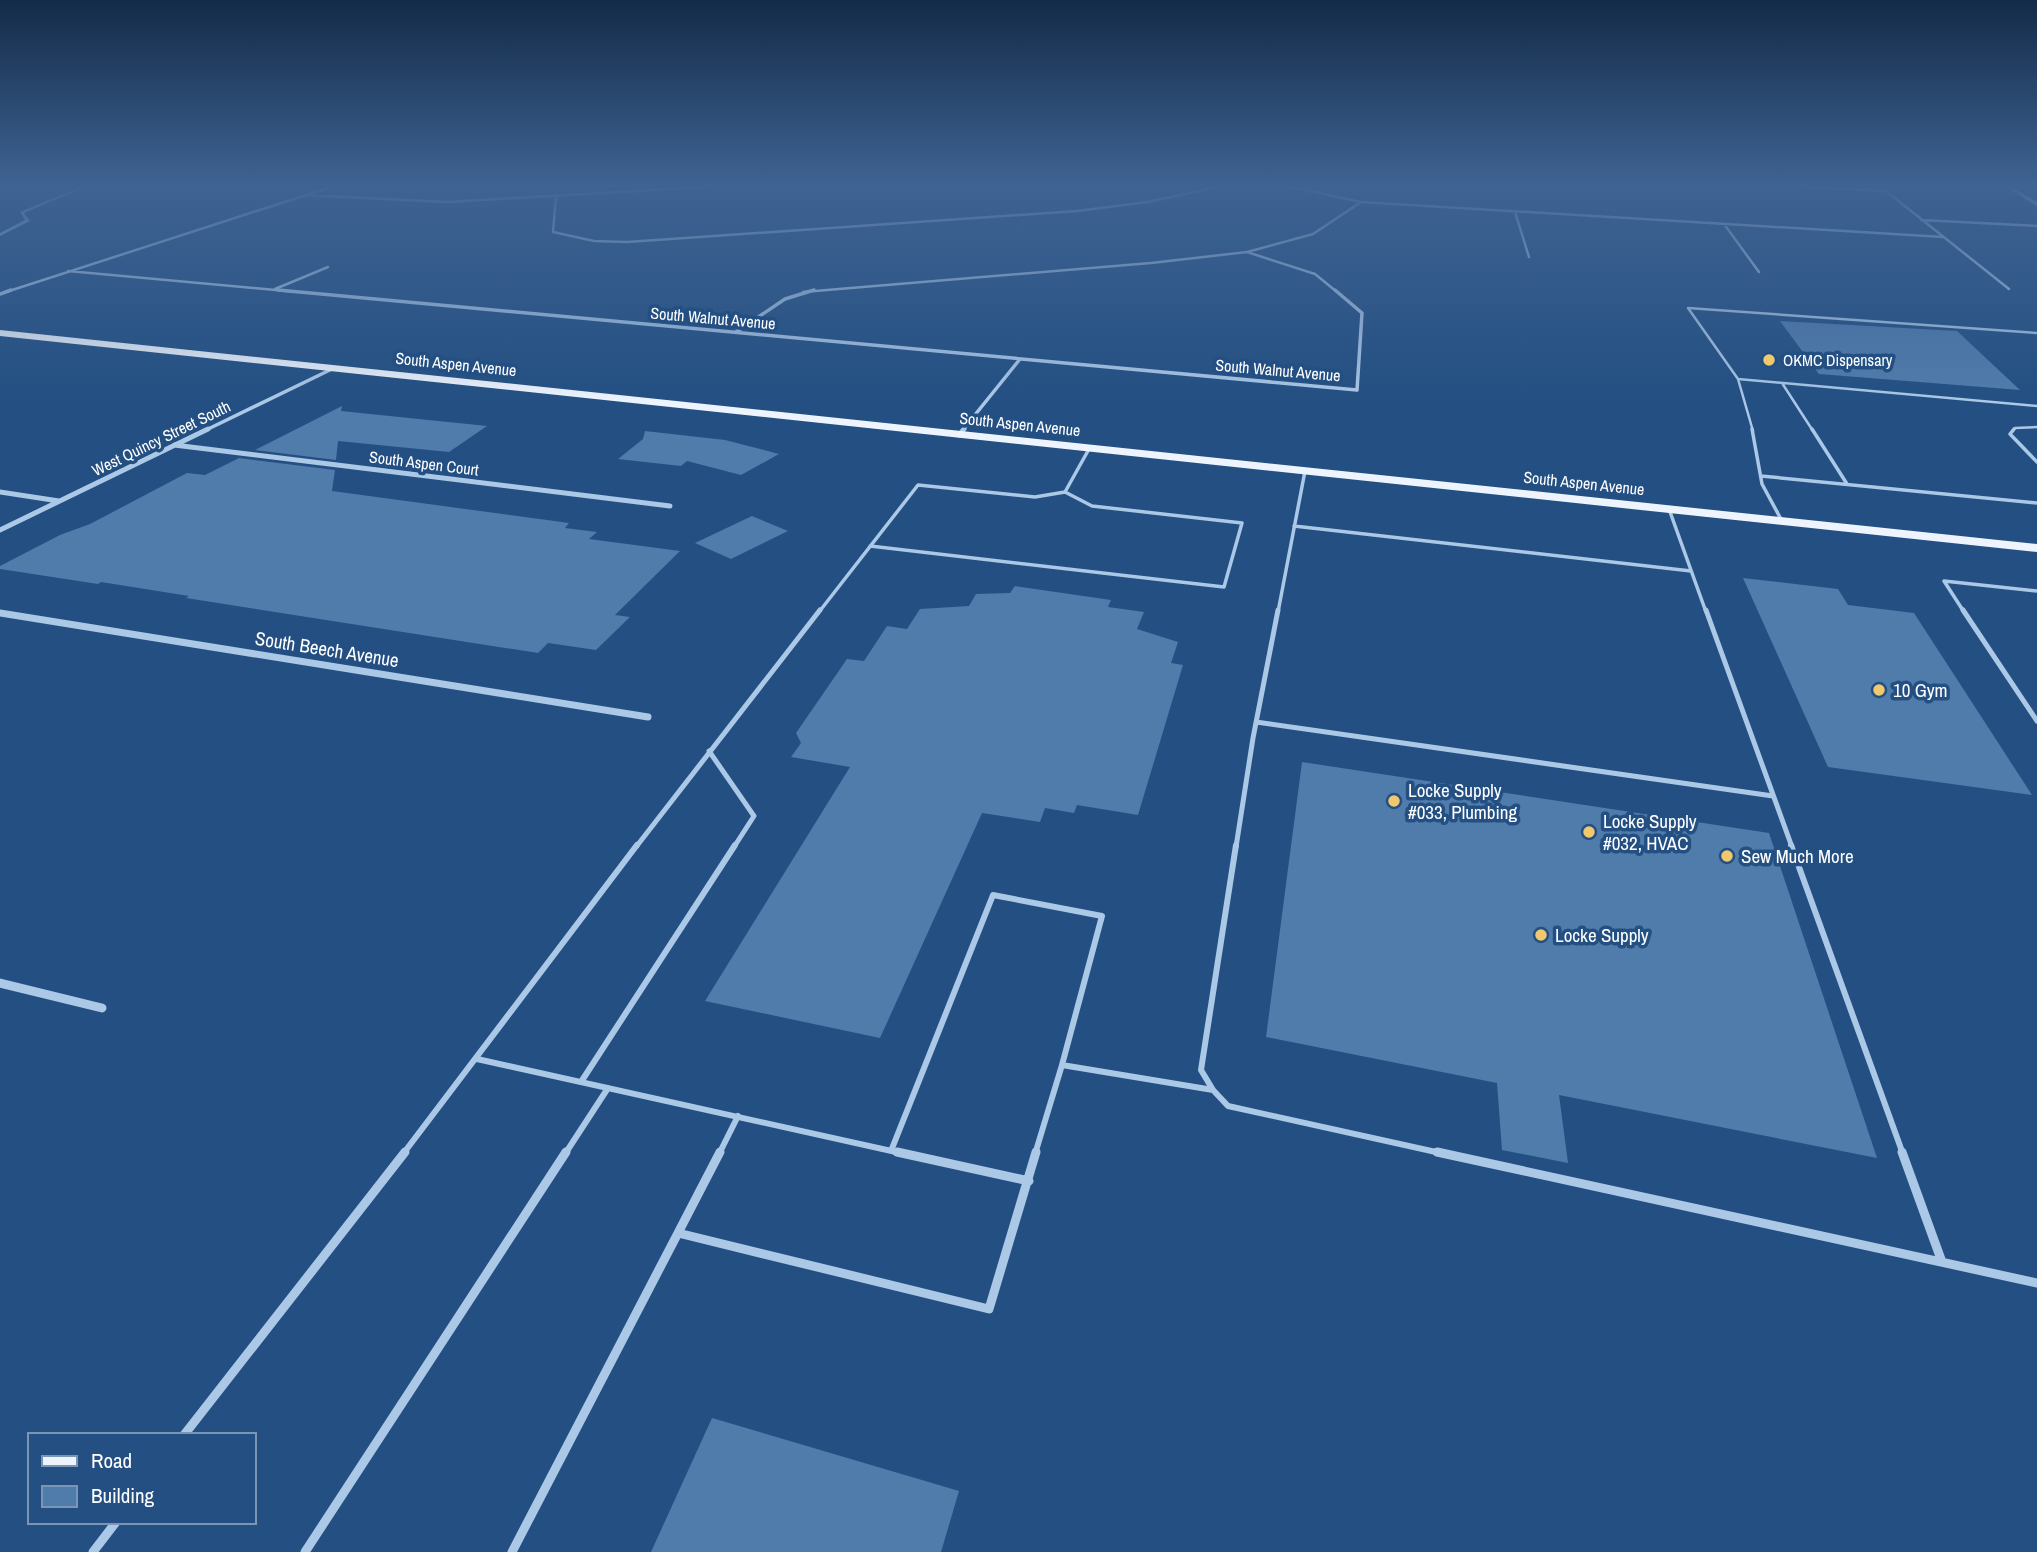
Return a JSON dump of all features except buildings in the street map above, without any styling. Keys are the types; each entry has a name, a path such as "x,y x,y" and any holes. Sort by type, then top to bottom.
{"main road":[{"name":"South Aspen Avenue","path":"0,333 2037,548"}],"street":[{"path":"0,294 111,257"},
{"path":"736,333 785,299 806,292 1200,257"},
{"name":"South Walnut Avenue","path":"68,271 1357,390 1362,313 1315,274 1264,257"},
{"path":"1748,257 1759,272"},
{"path":"1969,257 2009,289"},
{"path":"272,290 328,267"},
{"path":"959,435 1020,359"},
{"name":"West Quincy Street South","path":"0,530 334,368"},
{"name":"South Aspen Court","path":"174,445 670,506"},
{"path":"0,492 60,501"},
{"name":"South Beech Avenue","path":"0,613 648,717"},
{"path":"0,983 102,1008"}],"lane":[{"path":"1782,522 1762,484 1755,438 1738,379 1688,308 1761,311 2037,333"},
{"path":"1738,379 2037,406"},
{"path":"1782,383 1847,485"},
{"path":"2037,427 2015,428 2010,434 2037,462"},
{"path":"1065,492 1089,449"},
{"path":"1305,471 1256,722 1201,1070 1213,1090 1228,1106 2037,1283"},
{"path":"1761,476 2037,503"},
{"path":"186,1433 477,1059 709,751 870,546 918,485 1035,497 1065,492 1092,506 1242,523 1224,587 870,546"},
{"path":"1669,509 1942,1262"},
{"path":"1294,526 1691,571"},
{"path":"2037,592 1944,581 2037,721"},
{"path":"1256,722 1773,796"},
{"path":"581,1082 754,816 709,751"},
{"path":"678,1233 989,1309 1029,1181 1102,916 993,895 891,1151"},
{"path":"477,1059 1029,1181"},
{"path":"1062,1065 1213,1090"},
{"path":"305,1552 608,1088"},
{"path":"512,1552 738,1116"},
{"path":"93,1552 114,1524"}],"place":[{"name":"OKMC Dispensary","path":"1769,360"},
{"name":"10 Gym","path":"1879,690"},
{"name":"Locke Supply #033, Plumbing","path":"1394,801"},
{"name":"Locke Supply #032, HVAC","path":"1589,832"},
{"name":"Sew Much More","path":"1727,856"},
{"name":"Locke Supply","path":"1541,935"}]}
